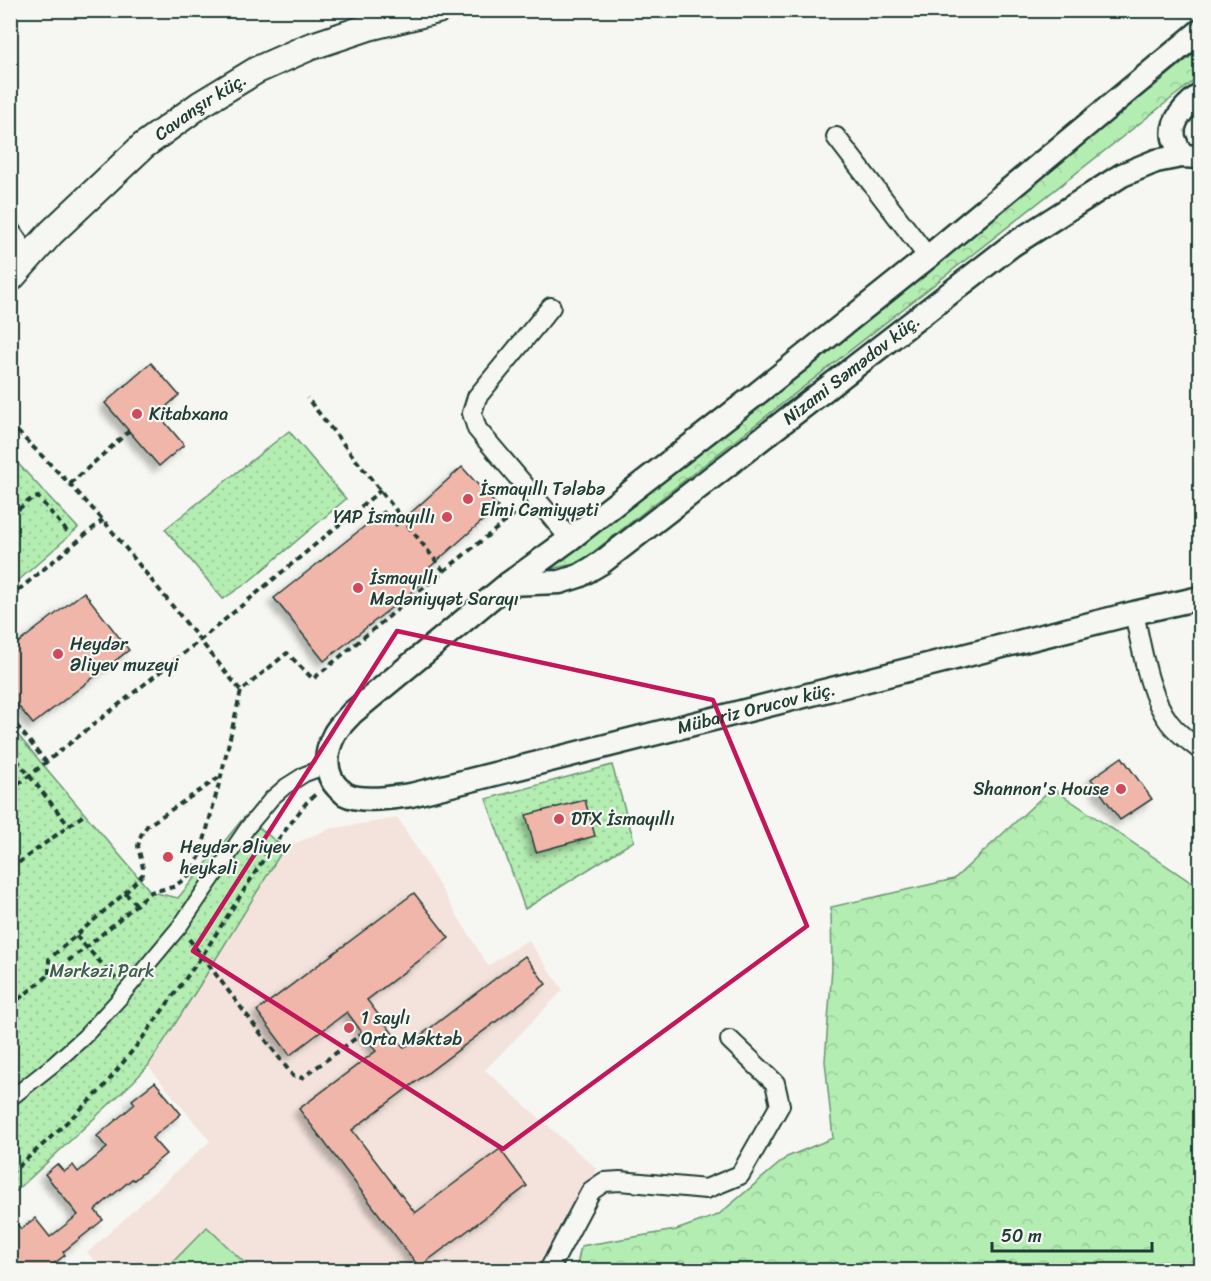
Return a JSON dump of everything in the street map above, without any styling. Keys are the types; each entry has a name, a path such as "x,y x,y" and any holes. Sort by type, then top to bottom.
{"main road":[{"name":"Cavanşır küç.","path":"10,279 51,233 143,146 201,104 257,70 309,47 369,27 438,10"}],"street":[{"path":"10,1099 84,1037 126,991 180,926 248,826 272,798 304,774 329,774 328,750 335,733 352,713 508,584 570,539 754,396 928,257 1200,32"},
{"path":"1191,156 1173,136 1176,123 1186,107 1200,95"},
{"path":"836,137 928,257"},
{"name":"Nizami Səmədov küç.","path":"508,584 560,582 579,576 601,563 1012,245 1122,175 1155,161 1191,156"},
{"path":"10,230 29,258"},
{"path":"550,307 477,397 472,413 477,429 570,539"},
{"name":"Mübariz Orucov küç.","path":"329,774 345,794 362,798 411,795 1200,598"},
{"path":"1134,613 1154,697 1181,735 1200,750"},
{"path":"549,1270 591,1191 604,1182 620,1181 706,1189 740,1175 780,1105 776,1083 730,1040"}],"path":[{"path":"307,398 444,572"},
{"path":"11,424 103,520 241,691"},
{"path":"70,484 129,431"},
{"path":"10,789 199,641 381,490"},
{"path":"10,516 31,499 38,497 70,535"},
{"path":"10,1006 87,947 151,892 173,887 189,876 200,856 241,691 287,653 313,679 516,513"},
{"path":"10,597 103,520"},
{"path":"10,717 46,762"},
{"path":"10,751 69,826"},
{"path":"10,1174 102,1089 202,956 267,854 329,774"},
{"path":"49,975 49,959 143,874 138,846 147,826 221,776"},
{"path":"10,869 85,814"},
{"path":"125,892 137,905"},
{"path":"180,926 293,1076 302,1078 363,1033"},
{"path":"76,936 126,991"}],"highlighted area":[{"path":"397,631 713,700 807,926 503,1149 193,951"}],"shaded area":[{"name":"1 saylı Orta Məktəb","path":"398,818 488,966 528,940 563,990 485,1070 597,1169 542,1270 105,1270 87,1253 210,1141 148,1066 284,848 329,829"}],"green space":[{"path":"1200,49 1200,76 579,563 545,570 758,405"},
{"path":"289,431 346,499 247,583 223,599 165,529"},
{"path":"10,455 78,528 11,587 10,587"},
{"name":"Mərkəzi Park","path":"11,727 151,892 178,898 245,816 284,848 148,1066 11,1196"},
{"path":"612,765 634,841 525,909 486,799"},
{"path":"1052,788 1200,887 1200,1270 576,1270 581,1246 676,1230 718,1215 787,1157 833,1138 825,1061 832,968 831,907 954,879"},
{"path":"207,1227 252,1270 165,1270"}],"building":[{"path":"151,363 179,395 158,414 184,445 159,466 105,403"},
{"path":"462,467 498,507 429,568 434,574 324,661 274,598 384,511 396,526"},
{"path":"84,592 129,650 33,724 10,696 10,649"},
{"name":"Shannon's House","path":"1122,757 1152,799 1120,820 1091,779"},
{"path":"585,800 595,836 536,852 526,815"},
{"path":"414,893 449,938 367,1000 404,1048 525,956 546,984 352,1130 415,1213 500,1149 527,1186 419,1267 299,1109 376,1051 347,1012 290,1055 257,1011"},
{"path":"155,1082 181,1114 152,1138 166,1154 95,1210 103,1220 63,1252 65,1255 46,1270 10,1270 10,1216 21,1229 35,1218 50,1237 78,1215 45,1174 57,1164 64,1172 73,1165 78,1172 107,1148 97,1136 135,1104 132,1100"}],"place":[{"name":"Kitabxana","path":"137,414"},
{"name":"İsmayıllı Tələbə Elmi Cəmiyyəti","path":"468,499"},
{"name":"YAP İsmayıllı","path":"447,517"},
{"name":"İsmayıllı Mədəniyyət Sarayı","path":"358,588"},
{"name":"Heydər Əliyev muzeyi","path":"58,654"},
{"name":"Shannon's House","path":"1121,789"},
{"name":"DTX İsmayıllı","path":"559,819"},
{"name":"Heydər Əliyev heykəli","path":"168,857"},
{"name":"1 saylı Orta Məktəb","path":"349,1028"}]}
